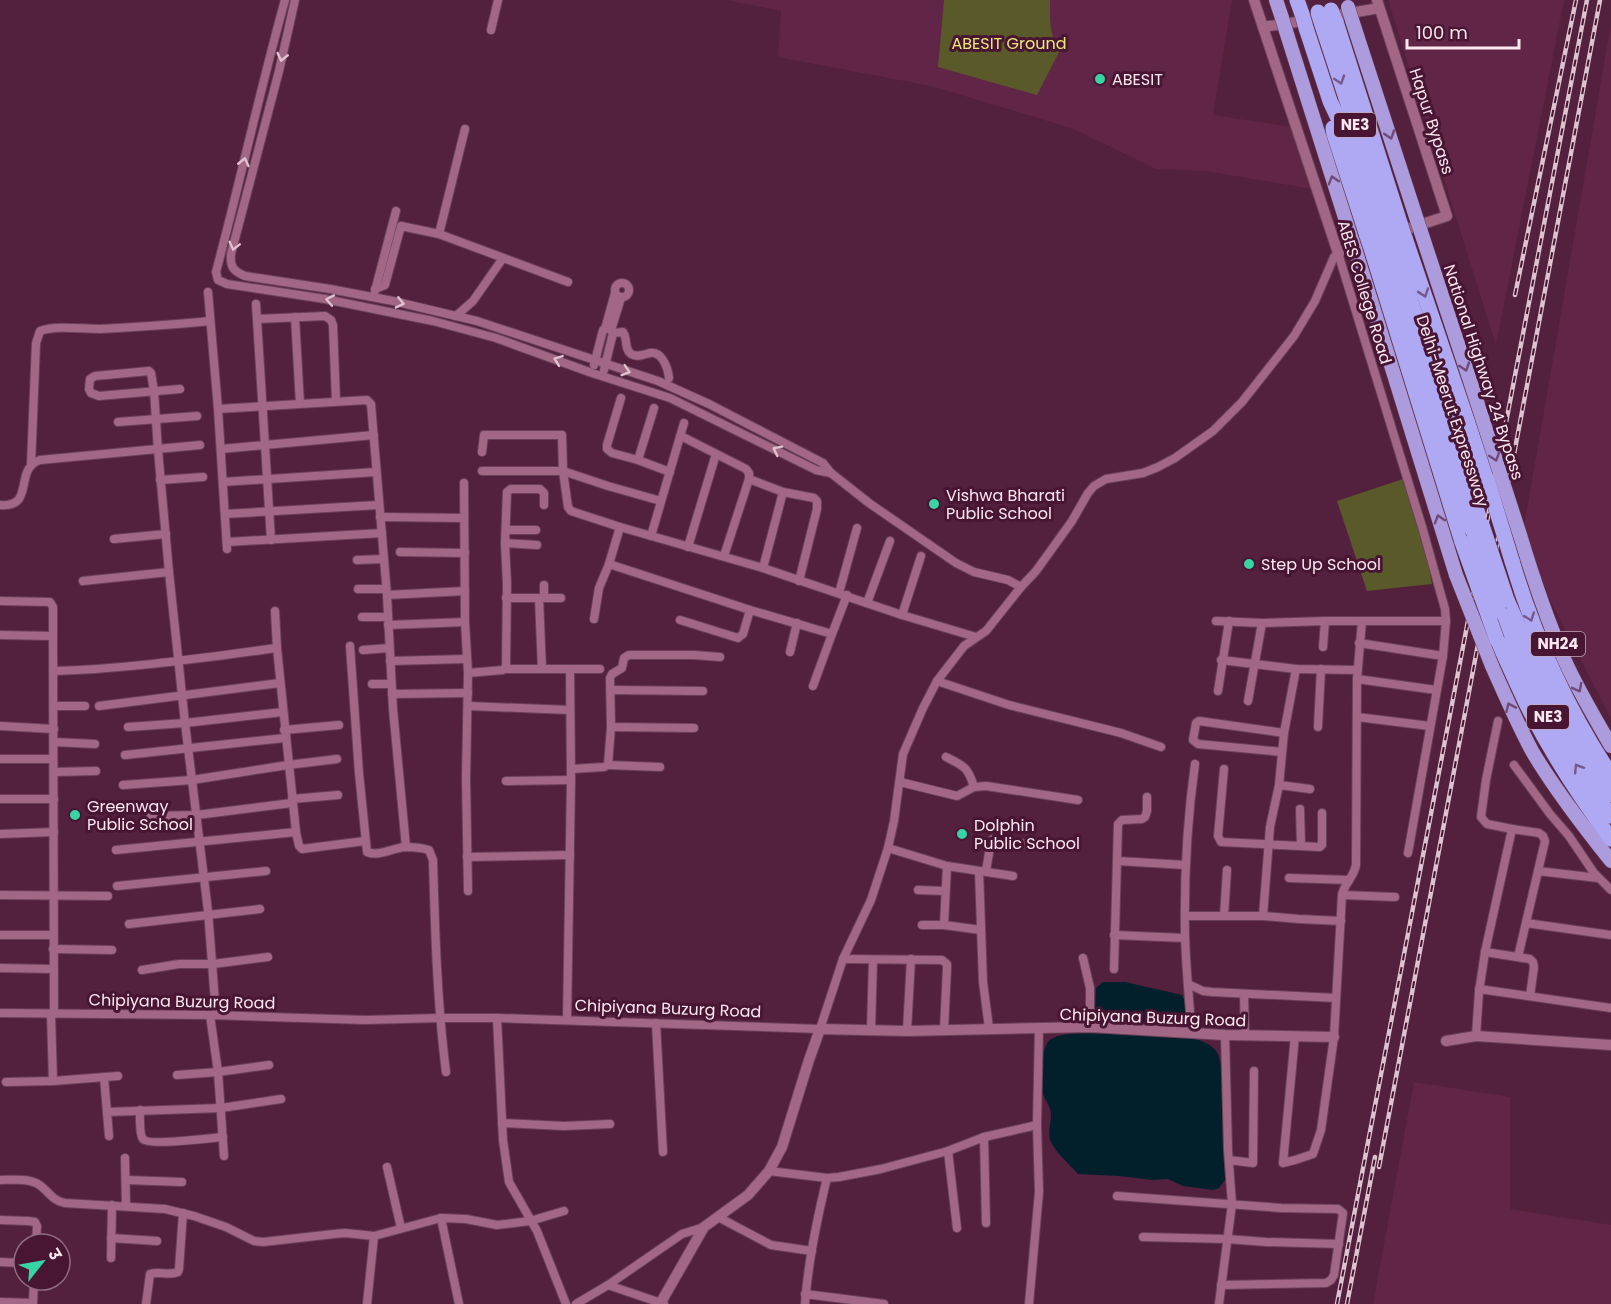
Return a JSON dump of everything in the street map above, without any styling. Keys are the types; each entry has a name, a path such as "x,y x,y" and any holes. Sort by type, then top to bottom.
{"highway":[{"path":"1276,0 1284,24 1487,479 1528,613 1550,666 1580,725 1611,776"},
{"name":"National Highway 24 Bypass","path":"1348,9 1543,608 1576,684 1611,746"},
{"name":"Delhi-Meerut Expressway","path":"1325,11 1379,239"},
{"name":"Delhi-Meerut Expressway","path":"1302,14 1330,101 1345,133 1472,533 1503,606 1563,718 1611,795"},
{"path":"1379,239 1472,533 1497,640 1526,703 1554,754 1582,799 1611,839"},
{"path":"1379,239 1456,574 1519,727 1575,816 1611,861"},
{"name":"Delhi-Meerut Expressway","path":"1503,606 1519,660 1548,717 1578,769 1611,816"}],"street":[{"path":"285,0 216,272 218,280 223,283 325,299 474,331 670,398 816,470 831,473"},
{"path":"296,0 231,254 233,269 237,273 330,289 376,293 477,321 658,381 709,404 823,463 831,473 869,503 962,566 974,572 1008,580 1021,587"},
{"path":"491,30 498,0"},
{"name":"ABES College Road","path":"1254,0 1338,253 1445,609 1443,656 1408,853"},
{"path":"1263,27 1378,4"},
{"name":"Hapur Bypass","path":"1338,253 1447,216 1378,4"},
{"path":"258,105 269,108"},
{"path":"439,234 465,129"},
{"path":"374,309 396,211"},
{"path":"376,293 385,285 401,226 439,234 568,282"},
{"path":"576,1304 682,1234 704,1227 748,1195 769,1171 782,1147 808,1060 843,959 871,900 888,848 903,754 918,717 937,681 958,652 968,642 986,631 1047,556 1094,486 1106,479 1158,467 1175,458 1213,431 1242,402 1294,336 1315,301 1330,265 1338,253"},
{"path":"456,316 473,301 503,258"},
{"path":"254,277 254,288"},
{"path":"208,291 227,546 271,540 382,532"},
{"path":"603,376 618,295"},
{"path":"256,304 271,540"},
{"path":"257,319 325,316 332,320 336,401"},
{"path":"295,317 300,404"},
{"path":"31,465 36,343 40,331 60,328 97,329 210,321"},
{"path":"474,331 477,321"},
{"path":"592,373 603,330 610,330 623,332 630,353 639,356 652,352 657,354 664,363 669,378"},
{"path":"180,389 154,391 96,396 91,393 90,381 95,376 149,371 154,391 160,480 185,723 213,964 213,1015 224,1156"},
{"path":"621,398 607,449 612,453 670,472"},
{"path":"218,409 367,400 372,406 391,684 406,847"},
{"path":"638,460 654,408"},
{"path":"118,422 197,416"},
{"path":"651,536 684,423"},
{"path":"221,449 374,435"},
{"path":"482,452 484,435 562,435 563,471 568,507 571,511 763,568 902,615 976,637"},
{"path":"681,436 749,472 724,556"},
{"path":"0,505 8,506 17,503 28,469 40,460 200,445"},
{"path":"688,547 716,454"},
{"path":"482,471 563,471 661,501"},
{"path":"223,482 376,472"},
{"path":"160,480 203,477"},
{"path":"748,479 783,492 814,498 818,501 799,580"},
{"path":"464,483 465,622 468,673 468,891"},
{"path":"505,669 506,494 511,489 542,490 544,505"},
{"path":"763,568 783,492"},
{"path":"225,514 378,505"},
{"path":"380,517 464,518"},
{"path":"594,619 599,588 620,527"},
{"path":"813,686 832,634 857,528"},
{"path":"506,530 536,530"},
{"path":"114,539 166,534"},
{"path":"867,603 891,540"},
{"path":"505,543 537,545"},
{"path":"400,552 465,553"},
{"path":"902,615 921,556"},
{"path":"357,560 384,559"},
{"path":"609,564 832,634"},
{"path":"83,581 170,572"},
{"path":"542,669 544,585"},
{"path":"358,590 465,591"},
{"path":"506,598 561,598"},
{"path":"0,601 50,602 53,607 53,1081"},
{"path":"680,620 738,638 743,634 750,610"},
{"path":"276,611 277,648 288,765 299,846 301,848 365,841"},
{"path":"362,617 388,621 465,622"},
{"path":"1216,621 1262,623 1446,621"},
{"path":"1218,691 1221,660 1229,621"},
{"path":"1323,647 1325,621"},
{"path":"1295,1036 1284,1163 1310,1156 1315,1149 1321,1130 1334,1037 1342,895 1344,886 1353,874 1356,865 1357,674 1362,621"},
{"path":"790,652 797,623"},
{"path":"1248,700 1262,623"},
{"path":"0,635 53,636"},
{"path":"1359,643 1443,656"},
{"path":"350,646 355,732 367,852 369,854 406,847 429,850 434,860 436,955 446,1072"},
{"path":"52,671 179,661 277,648"},
{"path":"363,650 390,648"},
{"path":"608,765 611,676 621,670 626,656 720,657"},
{"path":"390,661 466,659"},
{"path":"1221,660 1357,674 1436,690"},
{"path":"468,673 505,669 600,669"},
{"path":"567,1020 571,780 570,669"},
{"path":"1263,916 1269,827 1279,785 1284,733 1296,669"},
{"path":"1318,727 1320,669"},
{"path":"937,681 1009,705 1121,733 1161,747"},
{"path":"99,706 280,683"},
{"path":"372,684 391,684"},
{"path":"611,690 703,691"},
{"path":"392,694 468,693"},
{"path":"54,706 86,705"},
{"path":"468,706 570,710"},
{"path":"128,727 283,712"},
{"path":"1357,717 1430,726"},
{"path":"1282,752 1198,744 1194,740 1196,723 1199,721 1284,733"},
{"path":"1498,721 1481,818 1486,824 1539,832 1545,841 1518,957"},
{"path":"125,755 189,749 339,725"},
{"path":"0,726 54,729"},
{"path":"611,728 694,728"},
{"path":"54,742 95,744"},
{"path":"946,757 966,767 974,787"},
{"path":"0,759 53,759"},
{"path":"123,785 192,780 337,759"},
{"path":"1192,1033 1185,938 1185,865 1194,764"},
{"path":"571,769 608,765 660,767"},
{"path":"1514,765 1569,836 1588,866 1611,890"},
{"path":"1224,769 1218,839 1223,842 1268,843 1318,848 1321,846 1322,813"},
{"path":"54,772 96,771"},
{"path":"507,781 571,780"},
{"path":"900,782 951,796 962,795 974,787 986,786 1078,800"},
{"path":"1279,785 1310,789"},
{"path":"151,816 197,815 338,795"},
{"path":"1114,969 1119,822 1144,818 1147,797"},
{"path":"0,799 54,799"},
{"path":"1300,809 1300,846"},
{"path":"1476,1036 1479,989 1485,952 1512,829"},
{"path":"0,834 54,832"},
{"path":"116,850 296,832"},
{"path":"989,1029 981,930 982,871 993,839 1033,845"},
{"path":"888,848 947,866 1013,876"},
{"path":"467,857 570,855"},
{"path":"1118,861 1185,865"},
{"path":"944,926 947,866"},
{"path":"1224,916 1227,870"},
{"path":"117,886 266,871"},
{"path":"1538,871 1599,878"},
{"path":"1290,878 1348,880"},
{"path":"918,890 945,891"},
{"path":"0,895 108,896"},
{"path":"1342,895 1395,897"},
{"path":"129,924 260,909"},
{"path":"1185,916 1263,916 1341,921"},
{"path":"1526,923 1611,935"},
{"path":"922,925 981,930"},
{"path":"0,935 53,935"},
{"path":"1114,935 1185,938"},
{"path":"54,949 111,950"},
{"path":"1485,952 1530,959 1534,967 1530,996"},
{"path":"142,970 179,964 213,964 268,957"},
{"path":"1083,958 1090,988 1090,1027"},
{"path":"843,959 942,960 946,964 944,1030"},
{"path":"907,1031 911,959"},
{"path":"871,1030 873,960"},
{"path":"0,968 53,969"},
{"path":"1188,984 1203,991 1336,998"},
{"path":"1479,989 1611,1008"},
{"path":"1244,994 1245,1035"},
{"name":"Chipiyana Buzurg Road","path":"0,1013 213,1015 365,1020 497,1018 907,1031 1090,1027 1225,1035 1334,1037"},
{"path":"497,1018 502,1123 509,1182 537,1231 566,1304"},
{"path":"656,1023 663,1152"},
{"path":"1029,1304 1039,1192 1037,1125 1039,1028"},
{"path":"1219,1304 1232,1204 1225,1035"},
{"path":"1446,1041 1476,1036 1611,1045"},
{"path":"177,1075 269,1065"},
{"path":"1229,1160 1253,1162 1254,1071"},
{"path":"6,1082 118,1076"},
{"path":"104,1077 109,1136"},
{"path":"107,1112 221,1107 281,1099"},
{"path":"140,1110 141,1135 147,1142 223,1137"},
{"path":"502,1123 564,1126 610,1124"},
{"path":"769,1171 827,1178 881,1169 948,1151 984,1137 1037,1125"},
{"path":"984,1137 986,1223"},
{"path":"948,1151 957,1228"},
{"path":"125,1158 126,1206"},
{"path":"387,1167 401,1228"},
{"path":"805,1304 812,1251 827,1178"},
{"path":"0,1180 24,1180 38,1184 59,1202 165,1209 183,1213 226,1227 258,1242 334,1233 374,1236 441,1218 466,1219 497,1225 530,1221 564,1211"},
{"path":"126,1180 182,1182"},
{"path":"1117,1196 1341,1210 1343,1215 1339,1244 1334,1275 1331,1280 1326,1283 1221,1285"},
{"path":"111,1258 112,1205"},
{"path":"146,1304 150,1274 156,1272 173,1274 179,1269 183,1213"},
{"path":"718,1216 771,1245 812,1251"},
{"path":"441,1218 459,1304"},
{"path":"0,1220 35,1222 37,1232"},
{"path":"608,1285 662,1304 704,1227"},
{"path":"367,1304 374,1236"},
{"path":"1143,1237 1339,1244"},
{"path":"111,1238 157,1241"},
{"path":"805,1294 884,1304"},
{"path":"0,1302 33,1303"}],"shaded area":[{"path":"726,0 1232,0 1213,115 1292,127 1312,189 1206,171 1156,169 1071,128 931,86 778,57 781,11"},
{"path":"1388,0 1564,0 1496,345"},
{"path":"1611,24 1611,718 1551,602 1523,533"},
{"path":"1414,1082 1510,1097 1510,1209 1611,1225 1611,1304 1373,1304"}],"green space":[{"name":"ABESIT Ground","path":"944,0 1050,0 1053,38 1059,52 1037,95 938,67"},
{"path":"1403,479 1433,572 1430,573 1432,584 1367,591 1337,501"}],"water":[{"path":"1103,982 1125,982 1182,995 1185,1002 1185,1024 1099,1021 1095,1017 1096,988"},
{"path":"1160,1034 1190,1038 1202,1041 1216,1051 1222,1071 1225,1180 1219,1188 1213,1190 1183,1186 1168,1179 1152,1180 1078,1174 1056,1151 1049,1132 1051,1112 1042,1089 1044,1050 1050,1040 1061,1035"}],"railway":[{"path":"1515,295 1576,0"},
{"path":"1337,1304 1587,0"},
{"path":"1379,1167 1600,0"},
{"path":"1347,1304 1375,1157"}],"place":[{"name":"ABESIT","path":"1100,79"},
{"name":"Vishwa Bharati Public School","path":"934,504"},
{"name":"Step Up School","path":"1249,564"},
{"name":"Greenway Public School","path":"75,815"},
{"name":"Dolphin Public School","path":"962,834"}]}
